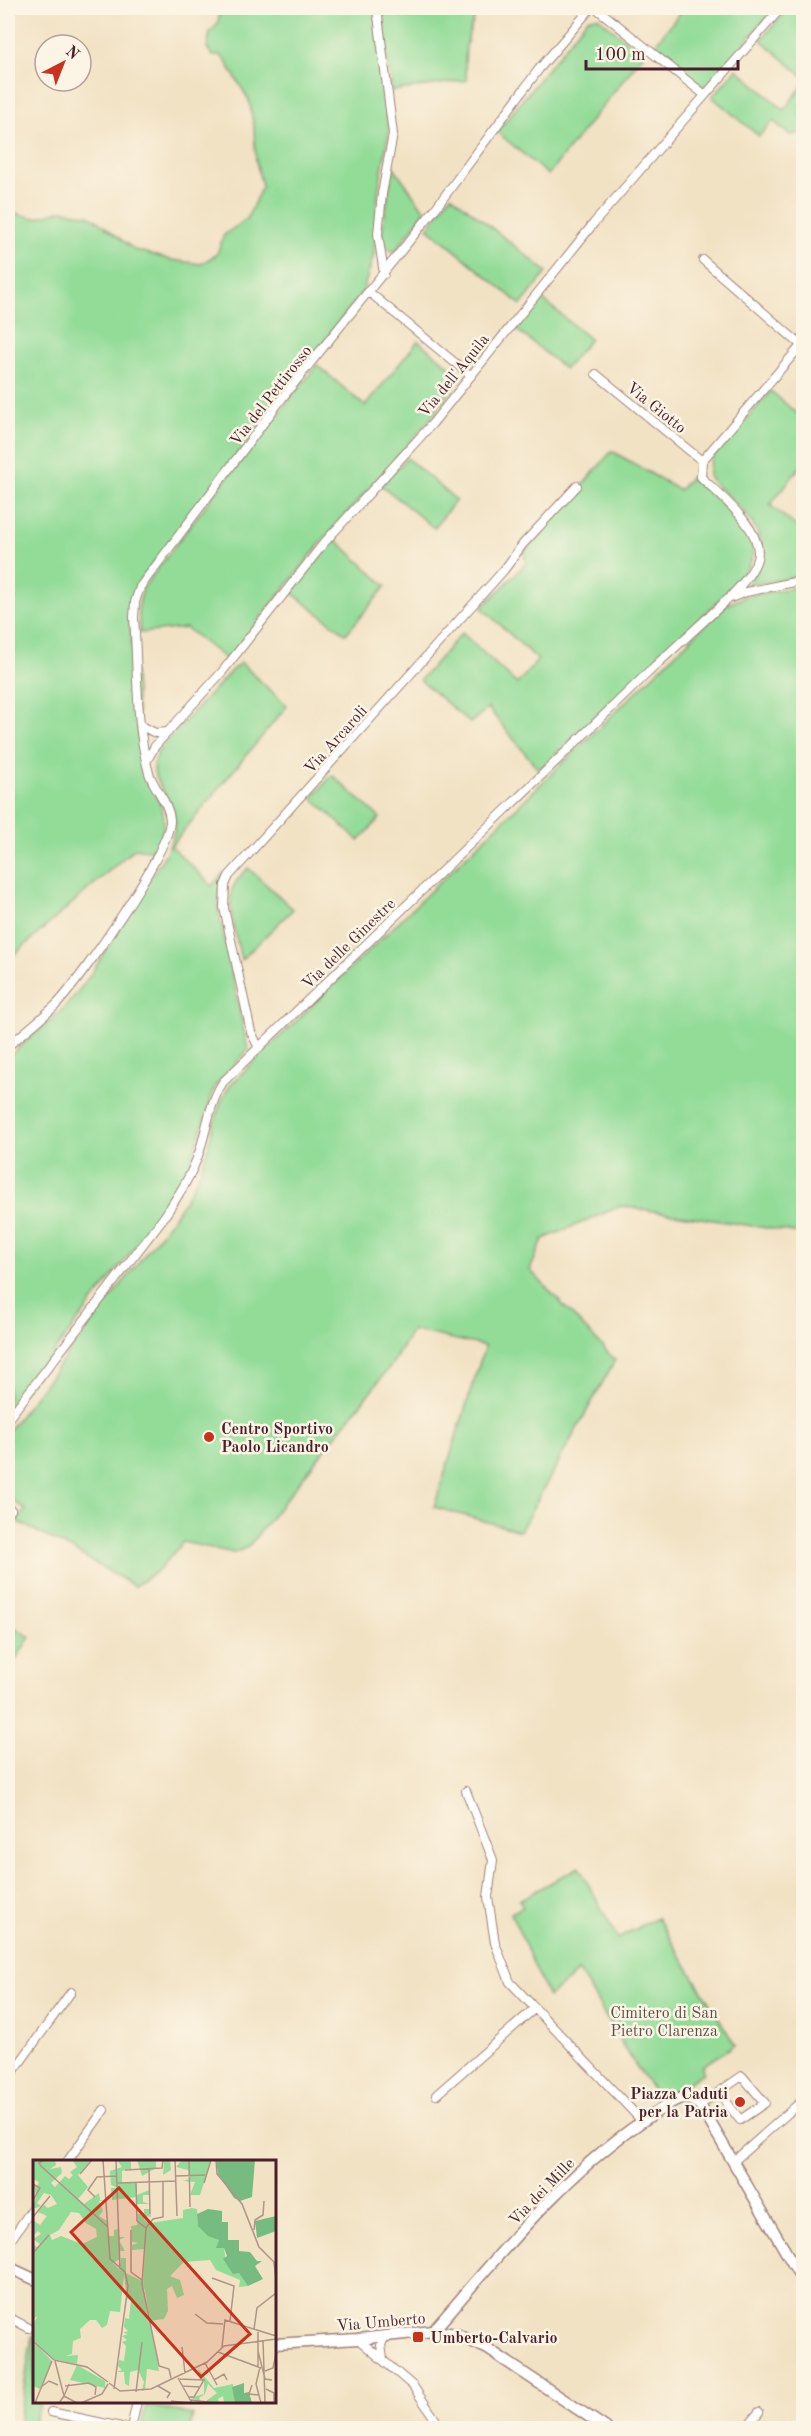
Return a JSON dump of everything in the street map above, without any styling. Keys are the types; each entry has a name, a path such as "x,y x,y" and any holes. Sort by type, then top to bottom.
{"main road":[{"name":"Via dei Mille","path":"433,2331 483,2273 607,2147 642,2121 675,2101 695,2102"},
{"path":"695,2102 734,2161 804,2283"},
{"path":"8,2267 33,2279"},
{"name":"Via Umberto","path":"276,2344 358,2339 433,2331 456,2334 472,2339 606,2428"}],"street":[{"path":"377,8 393,134 382,194 378,234 384,274"},
{"name":"Via del Pettirosso","path":"8,1046 57,1004 101,948 161,850 170,820 166,804 153,783 142,726 134,618 135,602 140,587 283,397 384,274 539,69 591,8"},
{"path":"596,8 705,95"},
{"name":"Via dell'Aquila","path":"147,760 155,746 222,672 324,543 432,424 594,223 781,8"},
{"path":"703,260 802,343 702,460 701,477 740,515 754,537 758,558 750,573 728,599"},
{"path":"369,292 471,376"},
{"name":"Via Giotto","path":"596,374 702,460"},
{"name":"Via Arcaroli","path":"259,1048 251,1032 224,908 225,885 229,876 577,486"},
{"name":"Via delle Ginestre","path":"8,1419 164,1217 192,1171 217,1092 259,1048 656,664 728,599 746,592 804,580"},
{"path":"142,726 155,733 170,732"},
{"path":"466,1791 493,1860 488,1897 495,1943 510,1982 642,2121"},
{"path":"8,2079 71,1992"},
{"path":"436,2095 534,2008"},
{"path":"695,2102 719,2092 742,2076 765,2103 740,2120 719,2092"},
{"path":"734,2161 804,2099"},
{"path":"68,2160 104,2110"},
{"path":"8,2244 33,2207"},
{"path":"8,2317 29,2328"},
{"path":"383,2359 381,2345 385,2336"},
{"path":"358,2339 413,2386 441,2428"},
{"path":"131,2428 137,2403"},
{"path":"51,2412 126,2428"},
{"path":"746,2428 759,2412"}],"green space":[{"path":"219,8 374,8 389,132 378,192 374,254 363,291 139,582 133,595 130,626 141,756 163,812 164,822 156,851 135,848 8,960 8,207 20,215 36,218 63,210 91,216 135,250 171,260 201,264 217,254 224,235 247,219 262,186 256,161 254,127 249,100 225,60 220,55 213,56 207,48 210,32 218,21"},
{"path":"381,8 480,8 467,42 465,61 467,80 392,91"},
{"path":"684,8 775,8 706,87 700,85 652,48"},
{"path":"788,8 803,8 803,76 761,40"},
{"path":"598,17 643,55 548,175 497,132 588,18"},
{"path":"737,69 784,110 803,85 803,135 801,133 790,135 773,121 759,136 712,97"},
{"path":"393,166 425,211 396,250 392,251 384,242 382,230"},
{"path":"451,195 547,272 521,305 428,228"},
{"path":"542,299 590,339 565,369 516,329"},
{"path":"418,341 462,376 428,422 324,539 227,660 186,628 140,633 138,608 143,588 317,365 365,406"},
{"path":"771,391 803,419 803,463 770,505 803,532 803,576 747,585 761,559 762,548 759,537 747,516 711,480 709,470 713,456"},
{"path":"612,451 679,490 690,478 699,484 740,523 752,546 752,557 738,582 539,770 488,708 470,723 420,680 462,633 517,684 538,660 482,608 526,563 524,553"},
{"path":"407,458 456,500 434,528 381,485"},
{"path":"334,538 386,586 346,634 292,593"},
{"path":"803,586 803,1238 800,1233 621,1206 543,1239 530,1270 615,1360 520,1531 434,1507 485,1346 412,1330 392,1364 248,1547 234,1553 183,1542 159,1570 134,1586 73,1550 16,1521 26,1510 8,1497 8,1431 185,1200 199,1173 221,1102 232,1083 726,605 746,596"},
{"path":"241,663 287,706 171,846 212,886 222,874 218,909 248,1050 215,1086 189,1169 160,1214 8,1412 8,1057 56,1015 85,983 161,862 170,845 175,826 171,804 156,778 154,769 156,758 162,746"},
{"path":"332,775 380,818 359,841 312,798"},
{"path":"248,868 293,909 241,960 235,934 231,894 234,884"},
{"path":"8,1623 30,1637 8,1672"},
{"name":"Cimitero di San Pietro Clarenza","path":"579,1867 618,1939 657,1917 735,2045 702,2066 703,2073 660,2101 626,2051 579,1971 548,1997 511,1913 523,1907 519,1900"},
{"path":"32,2336 33,2403 41,2403 32,2428 18,2428"},
{"path":"146,2405 193,2415 190,2428 141,2428"}],"place":[{"name":"Centro Sportivo Paolo Licandro","path":"209,1437"},
{"name":"Piazza Caduti per la Patria","path":"740,2102"},
{"name":"Umberto-Calvario","path":"418,2337"}]}
